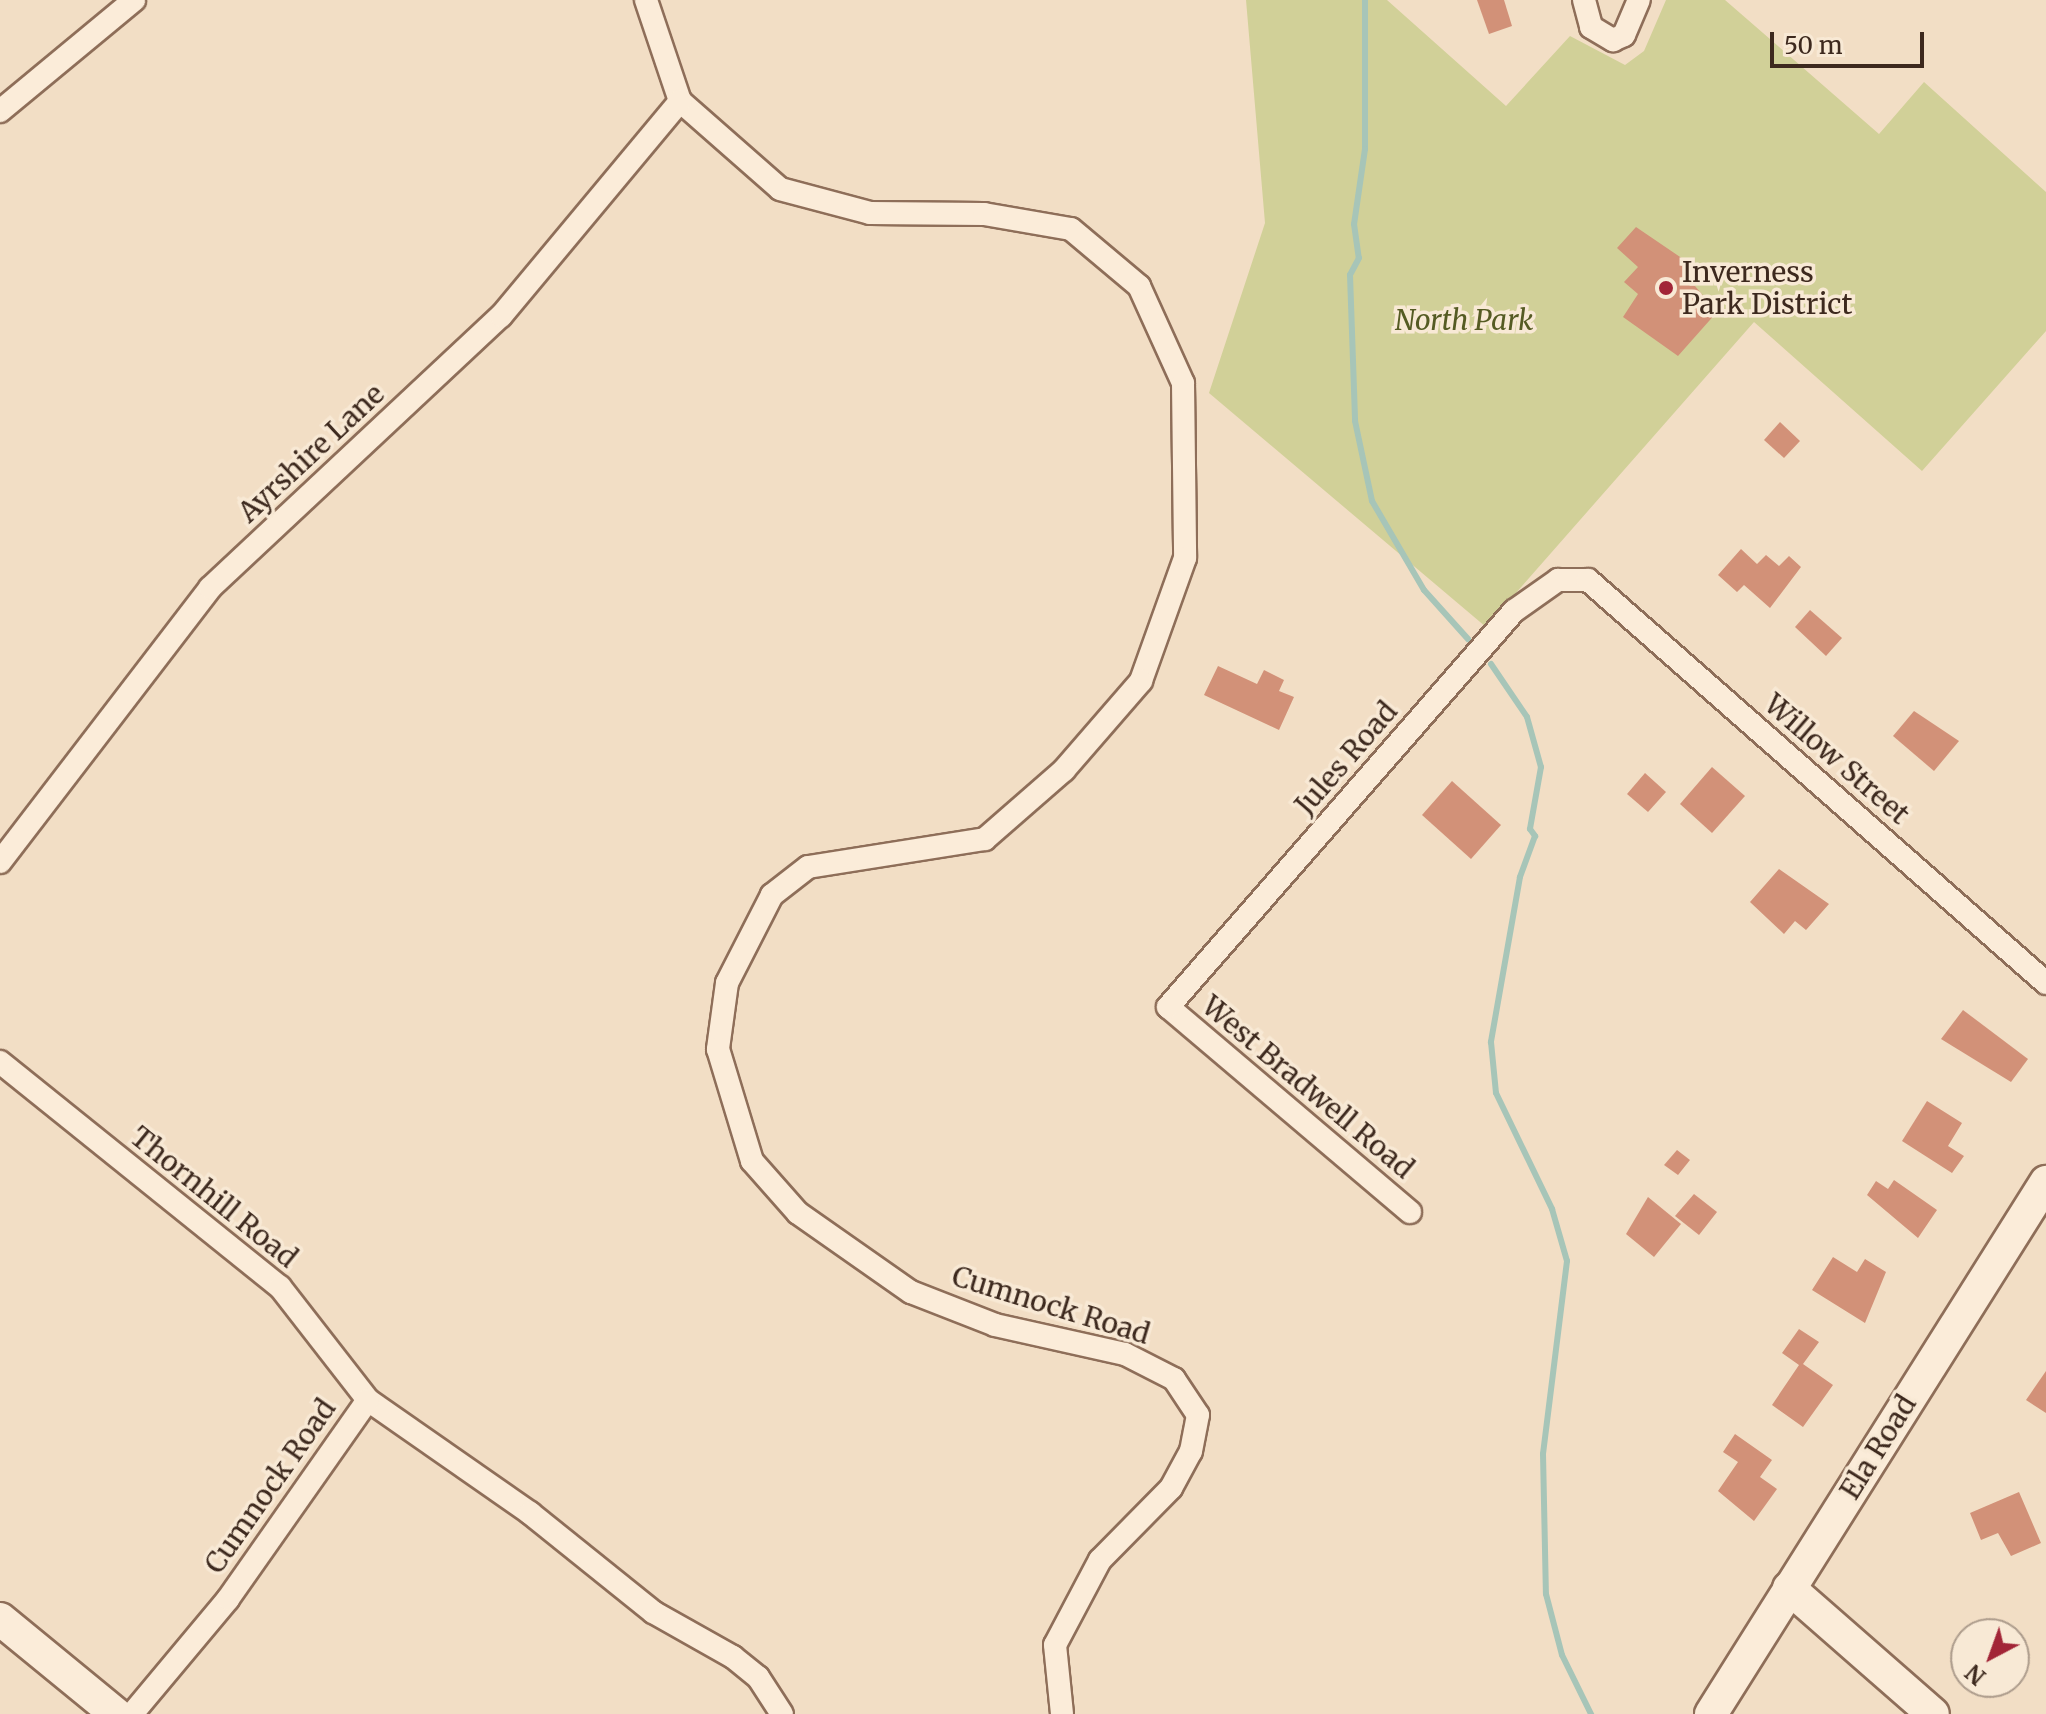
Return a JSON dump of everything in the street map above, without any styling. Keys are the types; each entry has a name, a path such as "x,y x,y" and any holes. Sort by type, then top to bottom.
{"main road":[{"name":"Ela Road","path":"1711,1714 2046,1182"},
{"path":"1789,1588 1933,1714"},
{"path":"0,1619 116,1714"}],"street":[{"path":"0,111 134,0"},
{"path":"646,0 680,101"},
{"path":"1584,0 1591,27 1613,40 1624,35 1639,0"},
{"name":"Ayrshire Lane","path":"0,862 210,588 501,316 680,101"},
{"name":"Cumnock Road","path":"680,101 780,189 870,213 984,214 1071,229 1139,286 1183,383 1185,558 1141,681 1064,770 985,839 808,867 772,895 727,983 718,1049 752,1161 798,1213 911,1292 995,1325 1125,1354 1162,1373 1198,1415 1191,1451 1171,1488 1100,1560 1055,1645 1062,1714"},
{"name":"Jules Road","path":"1168,1007 1514,611 1558,580 1588,580"},
{"name":"Willow Street","path":"1588,580 2046,983"},
{"name":"West Bradwell Road","path":"1168,1007 1410,1212"},
{"name":"Thornhill Road","path":"0,1062 280,1287 368,1400"},
{"name":"Cumnock Road","path":"132,1714 228,1599 368,1400 530,1513 653,1612 733,1657 758,1677 782,1714"}],"green space":[{"name":"North Park","path":"1246,0 1387,0 1506,106 1570,36 1625,65 1644,51 1666,0 1725,0 1879,134 1924,82 2046,192 2046,331 1922,471 1754,322 1486,627 1209,393 1265,223"}],"building":[{"path":"1477,0 1504,0 1512,26 1489,34"},
{"name":"Inverness Park District","path":"1636,227 1686,261 1684,273 1717,312 1678,356 1623,317 1638,294 1624,282 1638,267 1617,248"},
{"path":"1780,422 1800,441 1784,458 1764,440"},
{"path":"1741,549 1757,564 1766,555 1779,566 1789,556 1801,567 1770,608 1744,585 1737,592 1718,575"},
{"path":"1810,610 1842,638 1826,656 1795,627"},
{"path":"1218,666 1257,684 1264,670 1284,680 1279,691 1294,697 1279,730 1204,695"},
{"path":"1914,711 1959,741 1934,771 1893,736"},
{"path":"1712,767 1745,796 1712,833 1680,804"},
{"path":"1645,773 1666,792 1648,812 1627,794"},
{"path":"1452,781 1501,825 1471,859 1422,815"},
{"path":"1779,869 1829,904 1806,930 1795,921 1784,934 1750,902"},
{"path":"1963,1010 2028,1059 2011,1082 1941,1039"},
{"path":"1927,1101 1962,1123 1948,1146 1964,1156 1952,1173 1902,1141"},
{"path":"1677,1150 1690,1160 1678,1175 1664,1165"},
{"path":"1894,1180 1937,1210 1918,1238 1867,1195 1876,1181 1888,1189"},
{"path":"1694,1194 1717,1212 1699,1235 1675,1216"},
{"path":"1648,1197 1681,1224 1654,1257 1626,1234"},
{"path":"1833,1257 1857,1272 1865,1259 1886,1272 1865,1323 1812,1290"},
{"path":"1799,1329 1819,1342 1803,1364 1833,1385 1803,1427 1772,1405 1799,1365 1782,1353"},
{"path":"2046,1371 2046,1413 2026,1400"},
{"path":"1735,1434 1772,1460 1760,1477 1777,1489 1754,1521 1718,1491 1738,1462 1723,1452"},
{"path":"2019,1492 2041,1543 2011,1556 1998,1533 1981,1540 1970,1513"}],"waterway":[{"path":"1365,0 1365,149 1354,224 1359,258 1350,275 1355,421 1372,501 1424,590 1468,639"},
{"path":"1491,664 1527,717 1541,767 1530,829 1535,836 1520,877 1491,1042 1496,1093 1552,1209 1567,1261 1543,1454 1546,1594 1562,1655 1591,1714"}],"place":[{"name":"Inverness Park District","path":"1666,288"}]}
